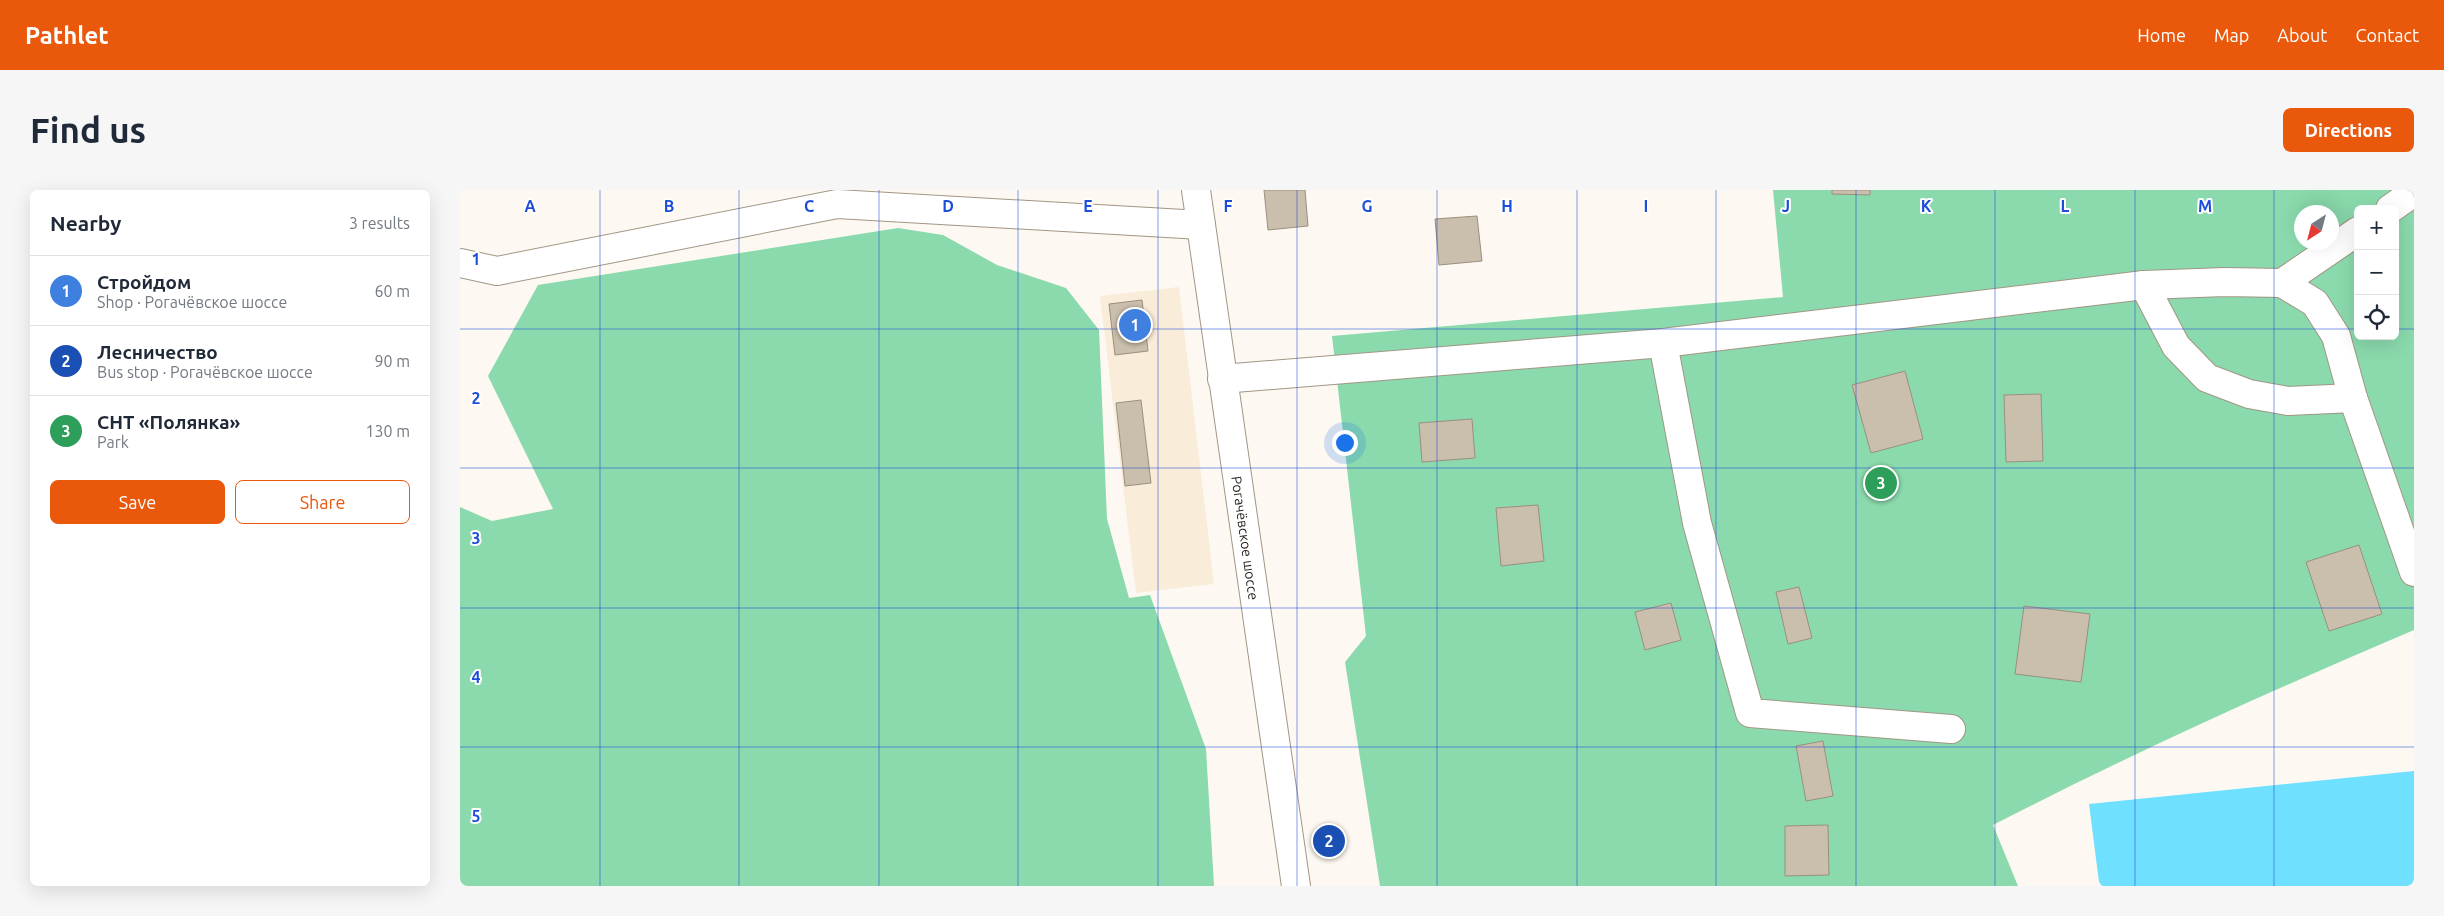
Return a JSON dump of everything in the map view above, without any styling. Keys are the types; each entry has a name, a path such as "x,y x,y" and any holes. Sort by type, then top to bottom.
{"main road":[{"name":"Рогачёвское шоссе","path":"1196,190 1296,886"},
{"path":"2396,205 2414,192"},
{"path":"460,263 497,271 837,204 1201,226"},
{"path":"2282,283 2354,234"},
{"path":"1222,379 1663,343 2144,285 2226,282 2282,283 2315,303 2336,336 2353,398 2414,572"},
{"path":"2144,285 2176,346 2207,378 2249,394 2288,401 2353,398"},
{"path":"1663,343 1697,523 1750,713 1951,729"}],"shaded area":[{"path":"1179,287 1214,584 1136,593 1100,296"}],"green space":[{"path":"1773,190 2414,190 2414,630 2202,723 1993,825 2018,886 1380,886 1345,662 1366,636 1332,336 1783,297"},
{"path":"898,228 943,235 997,265 1066,288 1099,330 1107,519 1129,598 1150,595 1206,749 1214,886 460,886 460,507 492,521 553,509 488,376 538,285"}],"water":[{"path":"2414,771 2414,886 2102,886 2099,882 2089,804"}],"building":[{"path":"1264,190 1305,190 1308,226 1268,230"},
{"path":"1832,190 1870,190 1870,195 1832,194"},
{"path":"1477,216 1482,261 1439,265 1435,219"},
{"path":"1142,300 1148,351 1115,355 1109,304"},
{"path":"1905,371 1923,439 1871,453 1852,385"},
{"path":"2041,394 2043,461 2006,462 2004,395"},
{"path":"1141,400 1151,483 1125,486 1116,403"},
{"path":"1472,419 1475,458 1422,462 1419,423"},
{"path":"1538,505 1544,561 1501,566 1496,508"},
{"path":"2359,545 2382,614 2329,631 2306,562"},
{"path":"1799,587 1812,638 1788,644 1776,592"},
{"path":"1671,603 1681,640 1645,650 1635,612"},
{"path":"2024,606 2090,614 2081,682 2015,674"},
{"path":"1823,741 1833,796 1806,801 1796,746"},
{"path":"1828,825 1829,875 1785,876 1785,826"}],"place":[{"name":"Стройдом","path":"1135,325"},
{"name":"СНТ «Полянка»","path":"1881,483"},
{"name":"Лесничество","path":"1329,841"}]}
